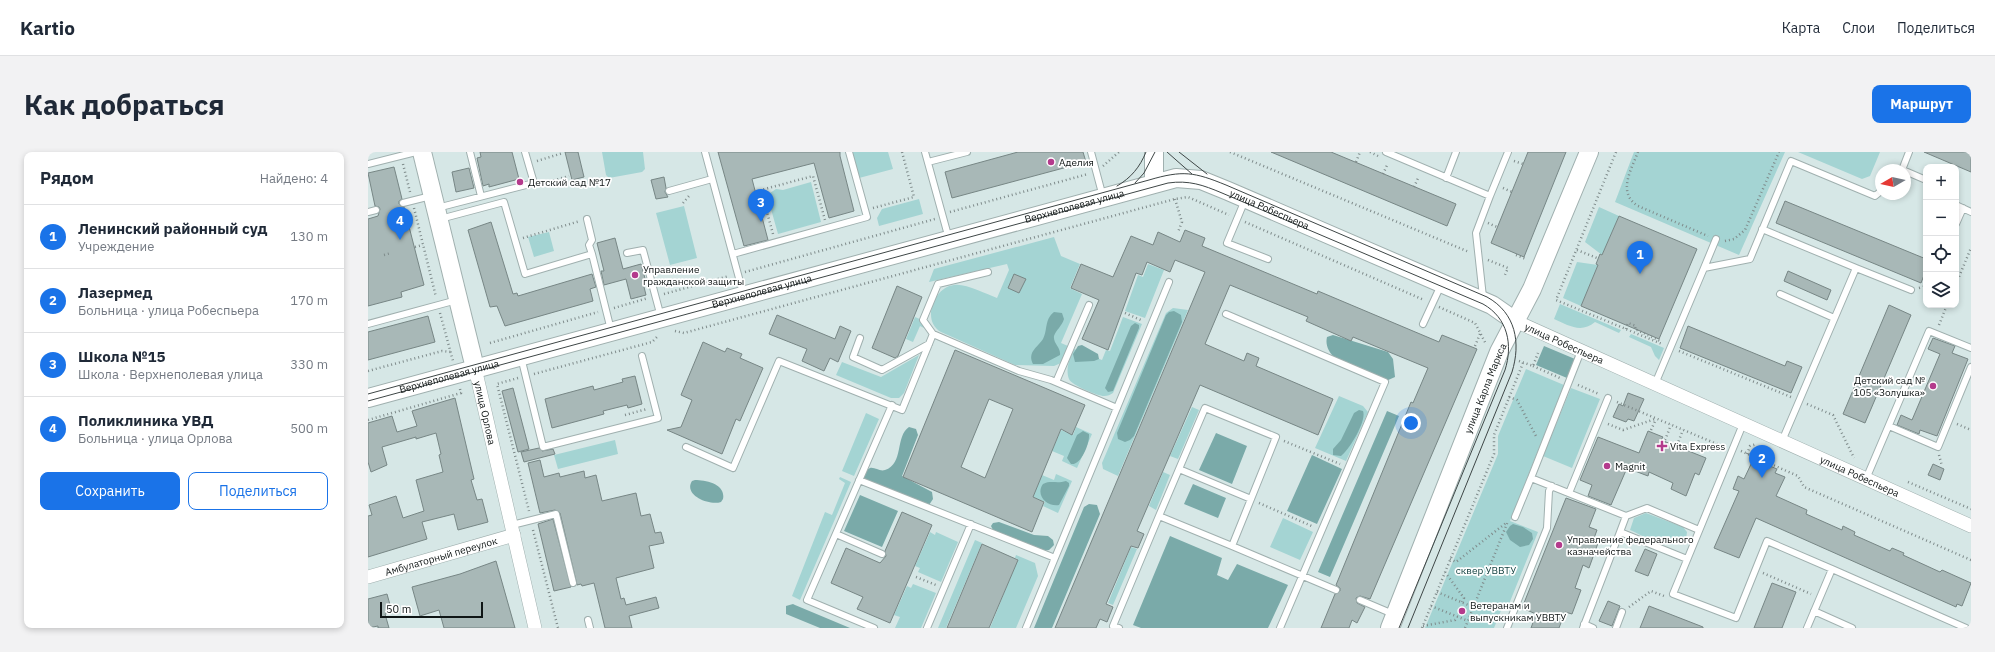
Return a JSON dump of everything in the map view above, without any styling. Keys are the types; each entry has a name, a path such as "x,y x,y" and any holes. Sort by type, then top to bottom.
{"street":[{"name":"улица Орлова","path":"422,152 475,368 536,628"},
{"path":"1154,152 1154,182"},
{"name":"улица Карла Маркса","path":"1392,621 1499,352 1532,289 1589,152"},
{"name":"улица Робеспьера","path":"1154,182 1189,177 1201,180 1246,198 1492,305 1515,321 1971,526"},
{"name":"Верхнеполевая улица","path":"368,398 612,331 665,328 744,294 1154,182"},
{"name":"Амбулаторный переулок","path":"368,577 513,530"}],"lane":[{"path":"368,164 416,152"},
{"path":"470,152 481,196"},
{"path":"436,208 534,183 525,152"},
{"path":"705,152 744,294"},
{"path":"733,254 867,217 849,152"},
{"path":"925,152 949,239"},
{"path":"928,162 966,152"},
{"path":"1091,152 1103,197"},
{"path":"1386,152 1490,196"},
{"path":"1446,178 1456,152"},
{"path":"1483,301 1476,233 1508,152"},
{"path":"1904,164 1909,152"},
{"path":"1704,268 1750,259 1791,161 1875,196"},
{"path":"1911,174 1923,179"},
{"path":"669,191 712,179"},
{"path":"1246,198 1227,243 1268,260"},
{"path":"403,203 412,201 436,208 504,202 525,274 592,254"},
{"path":"1959,206 1971,212"},
{"path":"1959,217 1963,208"},
{"path":"368,212 376,210"},
{"path":"587,219 592,240 589,245 612,331"},
{"path":"1762,229 1911,290"},
{"path":"1655,384 1716,239"},
{"path":"627,253 643,250 665,328"},
{"path":"1782,441 1856,268"},
{"path":"988,272 938,284 923,320 933,334 1019,371 1056,382 1117,408"},
{"path":"1026,628 1169,282"},
{"path":"1423,324 1442,283"},
{"path":"1780,294 1834,318"},
{"path":"368,324 458,300"},
{"path":"1056,382 1089,305"},
{"path":"1226,314 1385,382 1280,628"},
{"path":"1866,479 1929,331 1971,348"},
{"path":"686,447 734,468 779,360 902,410 933,334"},
{"path":"860,338 852,357 882,370 929,344"},
{"path":"1512,516 1531,478 1581,351"},
{"path":"521,356 543,447 658,418 642,356"},
{"path":"1889,426 1938,447 1971,367"},
{"path":"1569,493 1608,398"},
{"path":"874,628 807,600 892,405"},
{"path":"1114,627 1159,516 1206,408 1276,437 1232,546"},
{"path":"1743,424 1673,594 1736,618 1767,541 1966,628"},
{"path":"1179,469 1251,499"},
{"path":"1531,478 1626,516 1647,508 1699,530"},
{"path":"859,480 1055,558"},
{"path":"1507,628 1547,528 1549,491 1552,486"},
{"path":"513,530 531,520 556,514 573,583"},
{"path":"1159,516 1336,590"},
{"path":"1593,628 1583,626 1626,516"},
{"path":"927,628 971,524"},
{"path":"1620,532 1687,559"},
{"path":"836,534 882,554"},
{"path":"1807,628 1832,569"},
{"path":"1360,600 1392,621"},
{"path":"1616,628 1622,612"},
{"path":"1814,612 1852,628"},
{"path":"588,620 590,628"}],"path":[{"path":"865,210 914,197 902,152"},
{"path":"490,342 931,221 942,215 1096,171 1112,160 1119,152"},
{"path":"1230,152 1454,246"},
{"path":"1356,162 1360,152"},
{"path":"1616,152 1556,300 1833,415 1852,457 1872,466"},
{"path":"1638,152 1626,186 1629,199 1638,206 1716,239 1725,241 1734,239 1745,230 1779,152"},
{"path":"528,163 564,153"},
{"path":"368,371 442,351 451,352 402,161 404,155"},
{"path":"1383,174 1389,160"},
{"path":"1414,187 1420,174"},
{"path":"534,183 542,184 569,176"},
{"path":"775,242 762,190 813,176 827,228"},
{"path":"558,628 496,384 652,342 665,328 684,333 1175,199 1188,197 1475,323 1487,347"},
{"path":"1175,199 1182,222 1178,232"},
{"path":"515,240 587,219"},
{"path":"415,247 423,245"},
{"path":"1959,277 1971,248"},
{"path":"1577,250 1596,258"},
{"path":"384,255 391,253"},
{"path":"1516,255 1526,259"},
{"path":"1504,277 1508,268"},
{"path":"1935,333 1946,308"},
{"path":"1125,313 1151,324"},
{"path":"1626,329 1628,323 1636,326 1635,329 1660,340 1660,343"},
{"path":"1475,346 1480,333"},
{"path":"1533,366 1538,353"},
{"path":"1519,361 1724,447 1733,448 1798,476 1804,487 1971,560"},
{"path":"1422,627 1494,454 1494,435 1524,362"},
{"path":"368,420 461,393"},
{"path":"1510,397 1517,400 1539,442"},
{"path":"618,417 649,408"},
{"path":"1599,420 1623,430 1656,418"},
{"path":"1651,430 1656,418"},
{"path":"1949,421 1971,430"},
{"path":"1665,440 1671,425"},
{"path":"1677,445 1683,430"},
{"path":"1276,437 1349,468"},
{"path":"1747,454 1750,446 1754,445"},
{"path":"1907,481 1971,509"},
{"path":"1251,499 1322,531"},
{"path":"1450,559 1456,562 1507,523 1512,516"},
{"path":"1465,628 1507,523 1512,516"},
{"path":"1445,572 1464,598 1462,602"},
{"path":"916,577 944,589"},
{"path":"1437,592 1473,607"},
{"path":"1431,606 1468,621"},
{"path":"1422,627 1455,620 1457,616"}],"green space":[{"path":"602,152 643,152 645,169 642,172 609,178 606,175"},
{"path":"852,152 888,152 893,169 859,178"},
{"path":"1634,152 1785,152 1739,255 1615,202"},
{"path":"1798,152 1880,152 1870,176 1862,179"},
{"path":"811,182 821,222 778,234 767,195 776,189 783,190"},
{"path":"919,199 923,214 879,226 877,218 882,209"},
{"path":"684,206 697,258 670,265 656,213"},
{"path":"1599,207 1619,216 1602,255 1585,242"},
{"path":"549,232 554,251 534,257 528,237"},
{"path":"1054,237 1061,256 1080,264 1070,288 1082,294 1061,343 1068,346 1061,363 1054,366 1015,365 941,332 935,327 931,313 932,305 941,292 947,287 959,285 970,287 997,298 1009,270 1007,264 929,282 934,269"},
{"path":"1577,262 1598,265 1581,306 1563,298"},
{"path":"1148,264 1164,270 1145,318 1125,311 1138,275 1143,277"},
{"path":"1560,304 1621,330 1619,333 1595,322 1590,326 1580,328 1564,324 1554,319"},
{"path":"1173,308 1188,310 1118,476 1103,469 1102,463 1166,313"},
{"path":"915,317 922,320 924,328 920,326 913,342 906,339"},
{"path":"1123,317 1142,324 1113,393 1108,396 1101,396 1074,384 1069,379 1068,367 1074,349 1102,360 1106,350 1110,351"},
{"path":"1631,334 1664,348 1659,360 1655,356 1651,347 1629,337"},
{"path":"919,355 904,393 899,398 891,398 836,375 842,362 881,377"},
{"name":"сквер УВВТУ","path":"1526,369 1564,385 1510,521 1538,532 1509,604 1504,603 1494,628 1425,628 1498,454 1498,436"},
{"path":"1571,388 1600,399 1572,468 1543,456"},
{"path":"1339,396 1363,406 1368,412 1346,461 1315,448"},
{"path":"1192,407 1199,410 1178,459 1170,456"},
{"path":"866,413 879,419 854,476 842,471"},
{"path":"1076,427 1092,434 1077,468 1062,461 1064,456 1052,451 1061,430 1073,435"},
{"path":"615,440 618,454 558,469 554,455"},
{"path":"1163,472 1170,475 1156,510 1149,506"},
{"path":"1056,474 1072,481 1058,513 1043,506 1045,502 1033,497 1042,475 1054,480"},
{"path":"840,477 851,482 800,600 792,596 825,512 832,515 845,483 839,479"},
{"path":"1646,513 1683,527 1687,532 1686,539 1680,543 1666,545 1658,543 1630,530 1634,518"},
{"path":"1283,518 1313,532 1300,560 1270,547"},
{"path":"930,532 935,535 936,532 958,542 941,582 918,572 920,568 915,566"},
{"path":"975,540 982,543 946,628 938,628"},
{"path":"1131,547 1137,549 1113,605 1108,603"},
{"path":"1016,555 1035,563 1038,576 1016,628 990,628 1018,559 1015,558"},
{"path":"913,584 936,593 921,628 895,628 900,617 894,615 907,586 911,588"}],"shaded area":[{"path":"1174,311 1181,315 1182,322 1134,436 1125,442 1118,439 1117,433 1166,315 1169,312"},
{"path":"1054,312 1062,313 1064,319 1054,336 1060,355 1043,364 1033,364 1031,360 1032,353 1043,339 1047,322"},
{"path":"1135,323 1139,325 1139,328 1113,391 1108,392 1105,388 1131,326"},
{"path":"1333,335 1388,352 1393,359 1395,377 1386,381 1334,357 1327,346 1327,337"},
{"path":"1082,345 1098,354 1099,359 1094,361 1075,362 1073,354 1078,346"},
{"path":"1544,346 1575,359 1567,378 1536,365"},
{"path":"1359,410 1363,411 1364,416 1356,435 1341,456 1333,455 1333,449 1341,440 1354,413"},
{"path":"1387,411 1399,416 1330,577 1318,572"},
{"path":"909,427 916,429 918,435 902,476 932,492 933,499 929,505 863,478 865,471 870,468 885,470 891,467 895,462 902,437"},
{"path":"1083,431 1089,434 1088,443 1081,458 1075,464 1071,464 1067,458 1077,435"},
{"path":"1216,433 1247,446 1232,484 1199,470"},
{"path":"1312,455 1342,469 1317,524 1287,511"},
{"path":"692,481 709,482 718,486 723,494 723,499 721,502 716,503 704,501 694,495 690,486"},
{"path":"1066,481 1069,483 1069,486 1059,505 1050,504 1041,496 1040,492 1043,484 1049,482"},
{"path":"1193,484 1226,498 1218,518 1184,504"},
{"path":"860,495 898,511 882,547 844,531"},
{"path":"1089,504 1097,505 1100,514 1052,628 1034,628 1084,507"},
{"path":"999,522 1034,535 1048,536 1053,540 1054,545 1049,550 1043,551 993,530 991,526 993,523"},
{"path":"1513,524 1523,527 1532,533 1533,539 1529,545 1520,547 1510,540 1506,532"},
{"path":"1170,536 1222,558 1217,575 1228,580 1237,564 1288,585 1268,628 1141,628 1133,625"},
{"path":"793,604 850,628 820,628 786,614 786,606"}],"building":[{"path":"480,152 512,152 519,179 489,187 489,184 483,186 477,158 481,157"},
{"path":"565,152 578,152 584,177 572,180"},
{"path":"718,152 840,152 854,211 829,218 814,163 752,179 768,240 744,246"},
{"path":"1018,152 1083,152 1086,162 952,198 945,172"},
{"path":"1271,152 1331,152 1456,204 1447,226"},
{"path":"1528,152 1566,152 1524,257 1491,243"},
{"path":"1924,152 1971,152 1971,172 1959,167 1959,164 1952,164"},
{"path":"394,167 402,199 399,201 399,204 404,207 424,285 401,292 402,297 368,306 368,219 378,216 380,209 379,207 375,206 368,173"},
{"path":"469,168 474,188 456,192 452,172"},
{"path":"664,177 666,188 665,192 668,197 656,199 651,180"},
{"path":"1785,201 1923,258 1923,278 1921,283 1776,223"},
{"path":"1619,216 1697,249 1659,339 1581,306 1598,265 1596,264 1600,254 1602,255"},
{"path":"491,222 513,294 517,293 518,296 592,274 596,287 590,289 593,301 505,326 497,306 490,307 468,230"},
{"path":"1185,230 1205,238 1202,246 1317,294 1318,291 1439,342 1442,335 1477,349 1370,599 1360,596 1356,598 1357,603 1365,607 1357,623 1352,620 1349,628 1321,628 1335,594 1340,591 1340,588 1336,585 1411,402 1413,403 1428,368 1353,337 1351,341 1306,321 1308,317 1230,285 1205,344 1244,361 1247,353 1259,358 1256,366 1333,399 1318,435 1200,385 1137,531 1144,534 1138,548 1131,546 1106,604 1113,607 1107,622 1100,619 1096,628 1055,628 1205,272 1175,260 1170,272 1147,262 1142,275 1136,273 1108,350 1082,339 1099,300 1071,288 1081,264 1113,277 1131,236 1153,245 1158,232 1180,242"},
{"path":"615,238 623,269 641,264 646,282 643,283 646,295 631,299 626,279 604,285 601,271 604,271 597,243"},
{"path":"1788,271 1831,290 1827,300 1784,281"},
{"path":"1014,274 1026,279 1019,293 1008,288"},
{"path":"897,286 922,297 898,356 895,358 872,348"},
{"path":"1889,305 1911,315 1865,423 1843,414"},
{"path":"777,315 835,339 840,326 851,331 838,362 830,358 824,371 802,361 807,349 769,334"},
{"path":"428,316 435,342 368,360 368,332"},
{"path":"1688,326 1785,366 1787,361 1802,367 1791,393 1680,348"},
{"path":"1933,338 1955,346 1952,353 1968,359 1937,436 1920,430 1919,434 1897,425 1901,415 1912,420 1940,354 1928,349"},
{"path":"703,342 725,352 727,348 742,354 740,358 763,368 740,421 736,419 722,454 667,430 681,427 692,400 681,395"},
{"path":"955,350 1085,405 1072,435 1061,429 1033,497 1044,502 1032,532 903,477","holes":["989,399 1013,409 985,478 961,467"]},
{"path":"635,376 642,404 628,408 627,405 603,411 604,414 552,428 545,399 593,386 594,390 623,382 622,379"},
{"path":"513,388 529,449 518,452 502,391"},
{"path":"1628,393 1644,399 1634,421 1628,419 1626,422 1613,417 1619,404 1623,406"},
{"path":"455,398 474,479 471,480 477,500 482,499 488,522 458,530 454,514 422,522 427,539 368,557 368,516 372,515 369,505 396,496 403,518 424,511 416,480 443,472 439,455 441,454 436,433 382,447 387,465 371,472 368,462 368,423 392,416 397,432 417,426 412,411"},
{"path":"1648,431 1663,437 1661,440 1706,458 1699,475 1695,473 1686,496 1671,489 1673,483 1649,472 1648,476 1627,468 1611,505 1588,496 1592,485 1580,480 1598,437 1639,453"},
{"path":"539,448 542,451 553,449 555,454 524,462 521,452"},
{"path":"540,460 544,477 559,473 560,477 584,471 585,478 596,475 602,501 636,493 641,516 650,514 655,533 661,532 664,543 649,546 654,568 616,578 621,599 624,598 626,605 656,597 659,608 629,616 632,628 605,628 594,583 582,586 581,584 577,585 560,513 555,510 540,513 528,463"},
{"path":"1752,462 1764,467 1765,464 1777,469 1775,473 1785,477 1776,496 1807,510 1806,514 1842,530 1843,526 1855,532 1854,535 1890,551 1892,548 1904,553 1903,555 1940,572 1942,570 1971,583 1962,606 1957,604 1956,607 1756,518 1739,558 1714,548 1739,491 1733,489 1738,476 1744,479"},
{"path":"1933,464 1944,469 1940,480 1928,475"},
{"path":"1566,498 1596,509 1589,527 1597,530 1593,541 1598,543 1589,568 1583,565 1575,588 1581,590 1572,614 1565,612 1559,628 1531,628 1536,614 1522,608"},
{"path":"902,512 932,525 890,623 857,609 863,597 831,583 846,548 880,563 886,556 885,551"},
{"path":"553,519 571,587 554,591 538,524"},
{"path":"982,544 1018,560 989,628 947,628"},
{"path":"1645,549 1657,554 1648,576 1635,571"},
{"path":"496,561 515,628 444,628 439,610 420,616 412,587 460,574"},
{"path":"1772,583 1796,592 1782,628 1754,628"},
{"path":"387,594 392,612 385,614 389,628 378,628 378,626 368,628 368,599"},
{"path":"1608,601 1620,606 1612,626 1599,621"},
{"path":"1649,606 1703,627 1703,628 1640,628"}],"tram line":[{"path":"1117,186 1134,172 1141,163 1146,152"},
{"path":"1135,183 1144,173 1155,152"},
{"path":"1167,152 1192,174"},
{"path":"1179,152 1207,174"},
{"path":"368,394 1161,177 1180,174 1197,175 1226,185 1487,297 1497,304 1510,320 1516,340 1515,361 1512,372 1408,628"},
{"path":"368,401 1168,183 1183,182 1196,184 1222,193 1483,304 1491,310 1503,324 1508,342 1505,370 1399,628"}],"place":[{"name":"Аделия","path":"1051,162"},
{"name":"Детский сад №17","path":"520,182"},
{"name":"Школа №15","path":"761,222"},
{"name":"Поликлиника УВД","path":"400,240"},
{"name":"Ленинский районный суд","path":"1640,274"},
{"name":"Управление гражданской защиты","path":"635,275"},
{"name":"Детский сад № 105 «Золушка»","path":"1933,386"},
{"name":"Vita Express","path":"1662,446"},
{"name":"Magnit","path":"1607,466"},
{"name":"Лазермед","path":"1762,478"},
{"name":"Управление федерального казначейства","path":"1559,545"},
{"name":"Ветеранам и выпускникам УВВТУ","path":"1462,611"}]}
